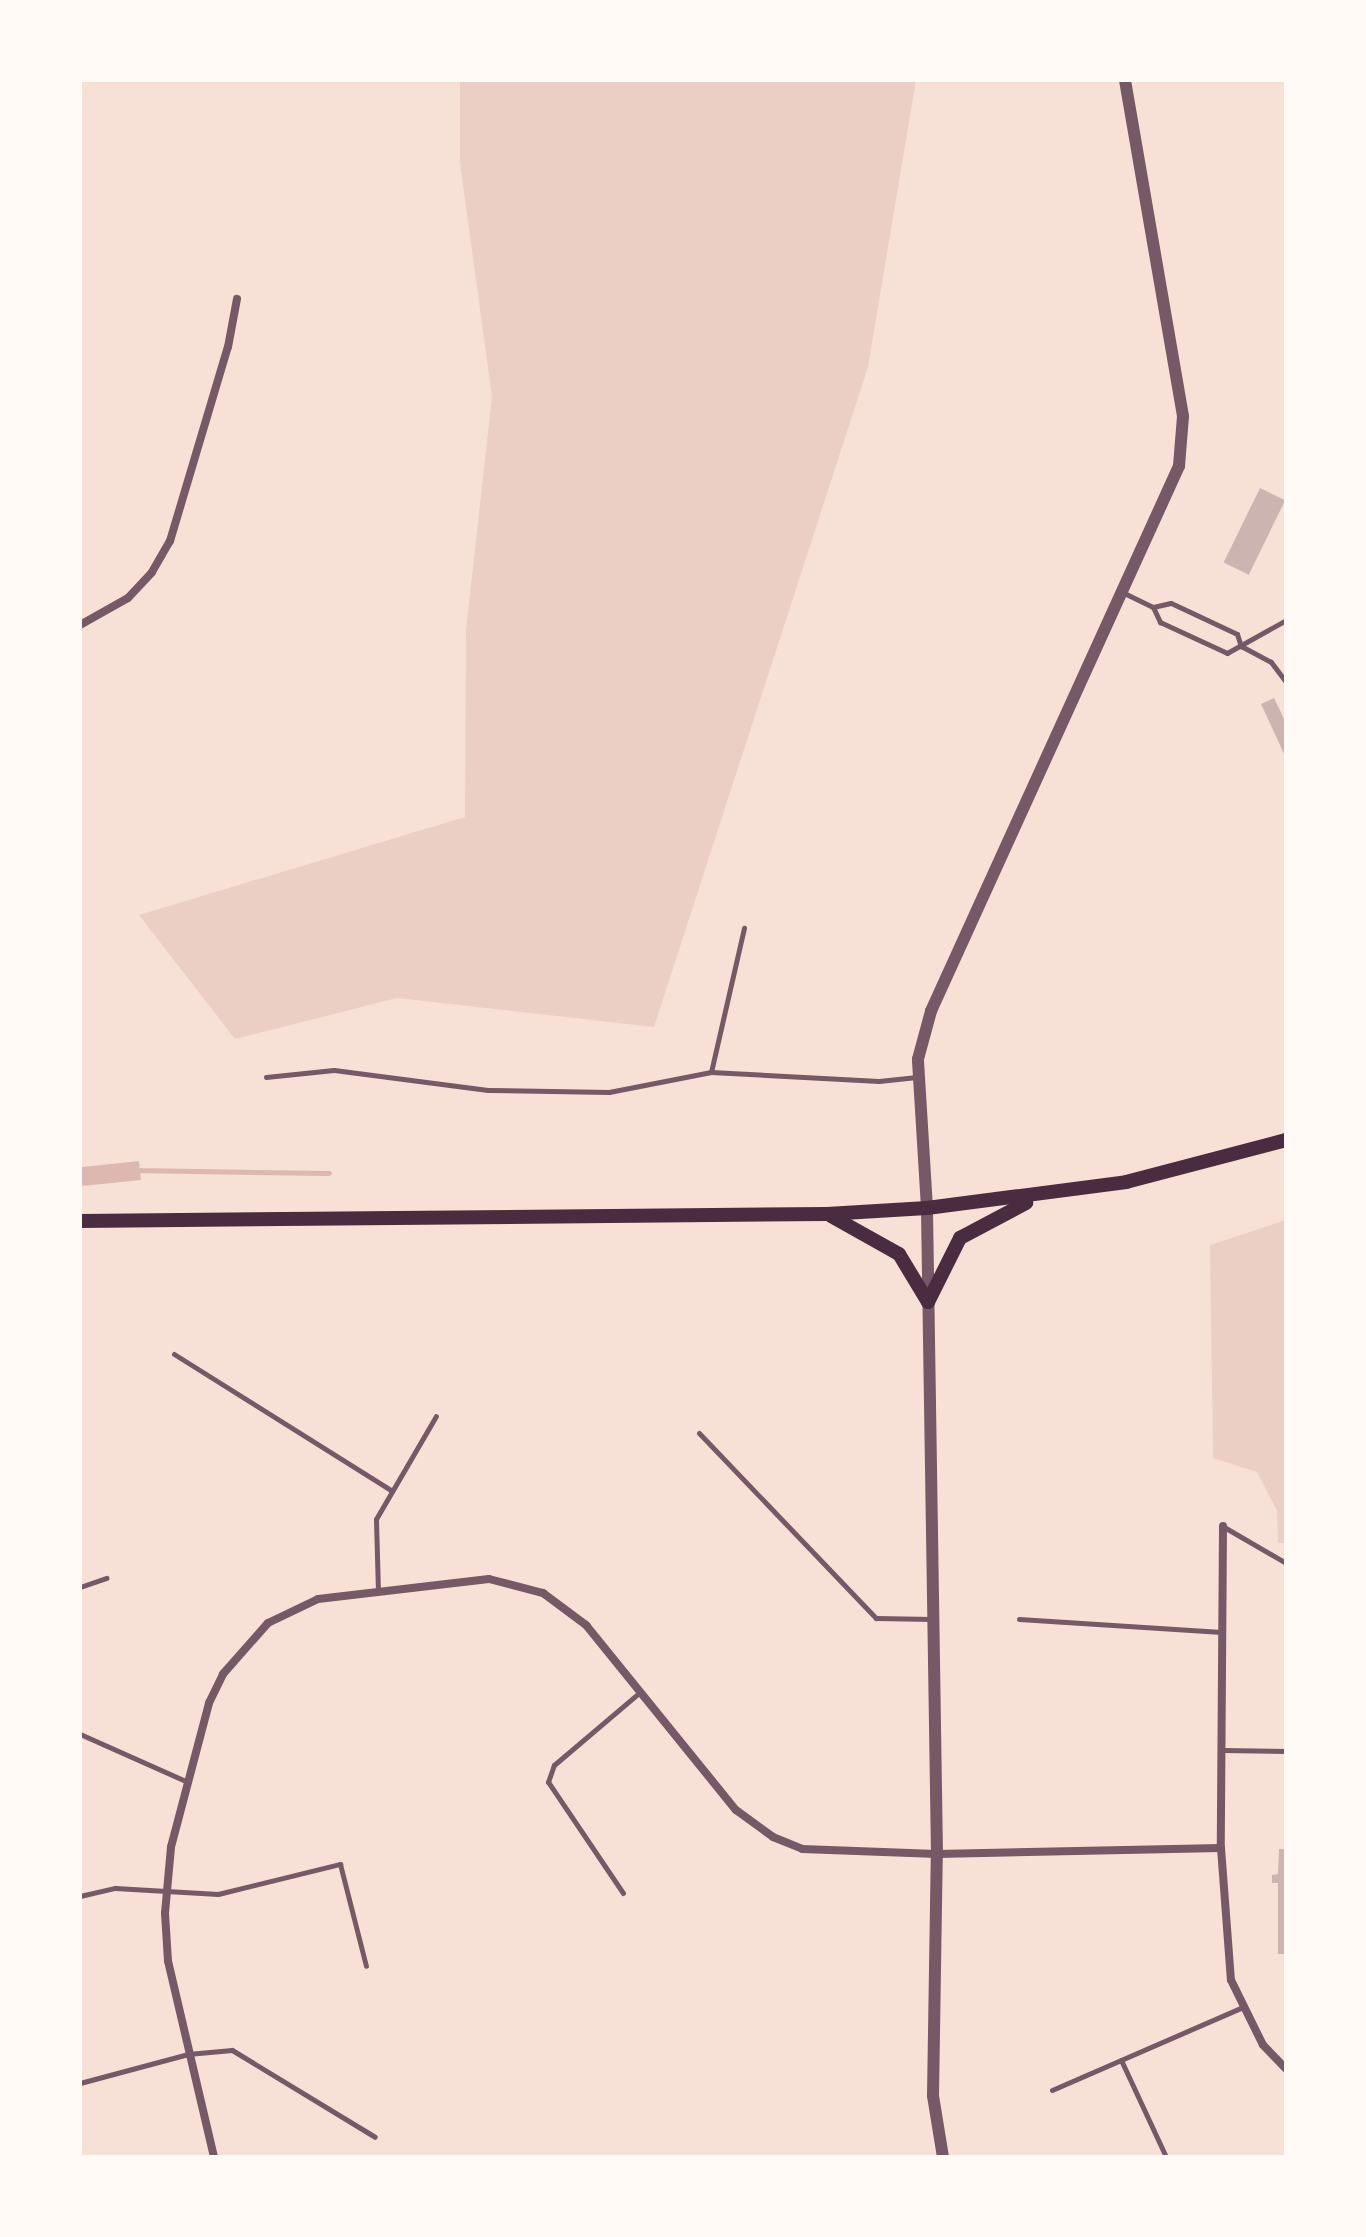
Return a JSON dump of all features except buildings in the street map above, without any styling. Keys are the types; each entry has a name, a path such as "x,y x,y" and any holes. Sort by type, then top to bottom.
{"main road":[{"path":"80,1221 827,1214 927,1208 1040,1196 1173,1171 1286,1140"},
{"path":"827,1214 886,1242 928,1302 960,1238 1040,1196"}],"street":[{"path":"943,2157 933,2096 937,1854 927,1208 917,1077 931,1011 1174,483 1183,432 1125,80"},
{"path":"80,625 135,592 170,541 228,347 237,299"},
{"path":"1223,1526 1221,1848 1231,1980 1241,2008 1263,2045 1286,2069"},
{"path":"214,2157 169,1973 166,1891 188,1782 215,1688 254,1634 284,1613 318,1599 469,1580 526,1586 573,1613 736,1810 773,1837 817,1852 937,1854 1221,1848"}],"lane":[{"path":"1123,593 1153,607 1171,603 1237,634 1241,646 1271,662 1286,682"},
{"path":"1153,607 1160,622 1227,653 1286,620"},
{"path":"711,1072 744,928"},
{"path":"266,1077 334,1070 488,1090 609,1092 711,1072 879,1081 917,1077"},
{"path":"174,1354 392,1491"},
{"path":"378,1592 375,1525 436,1416"},
{"path":"699,1433 876,1618 933,1619"},
{"path":"1223,1526 1286,1563"},
{"path":"80,1587 106,1578"},
{"path":"1019,1619 1224,1632"},
{"path":"623,1893 548,1782 554,1765 640,1692"},
{"path":"80,1734 188,1782"},
{"path":"1222,1750 1286,1751"},
{"path":"80,1896 115,1888 218,1894 340,1864 366,1966"},
{"path":"1052,2090 1241,2008"},
{"path":"80,2083 188,2054 225,2049 242,2053 375,2137"},
{"path":"1121,2059 1166,2157"}],"shaded area":[{"path":"460,80 916,80 868,367 654,1027 397,998 235,1039 139,915 465,817 466,630 492,397 460,163"},
{"path":"139,1161 141,1180 82,1186 80,1167"},
{"path":"1286,1220 1286,1543 1278,1543 1277,1511 1257,1472 1213,1458 1210,1245"}],"waterway":[{"path":"134,1170 329,1173"}]}
